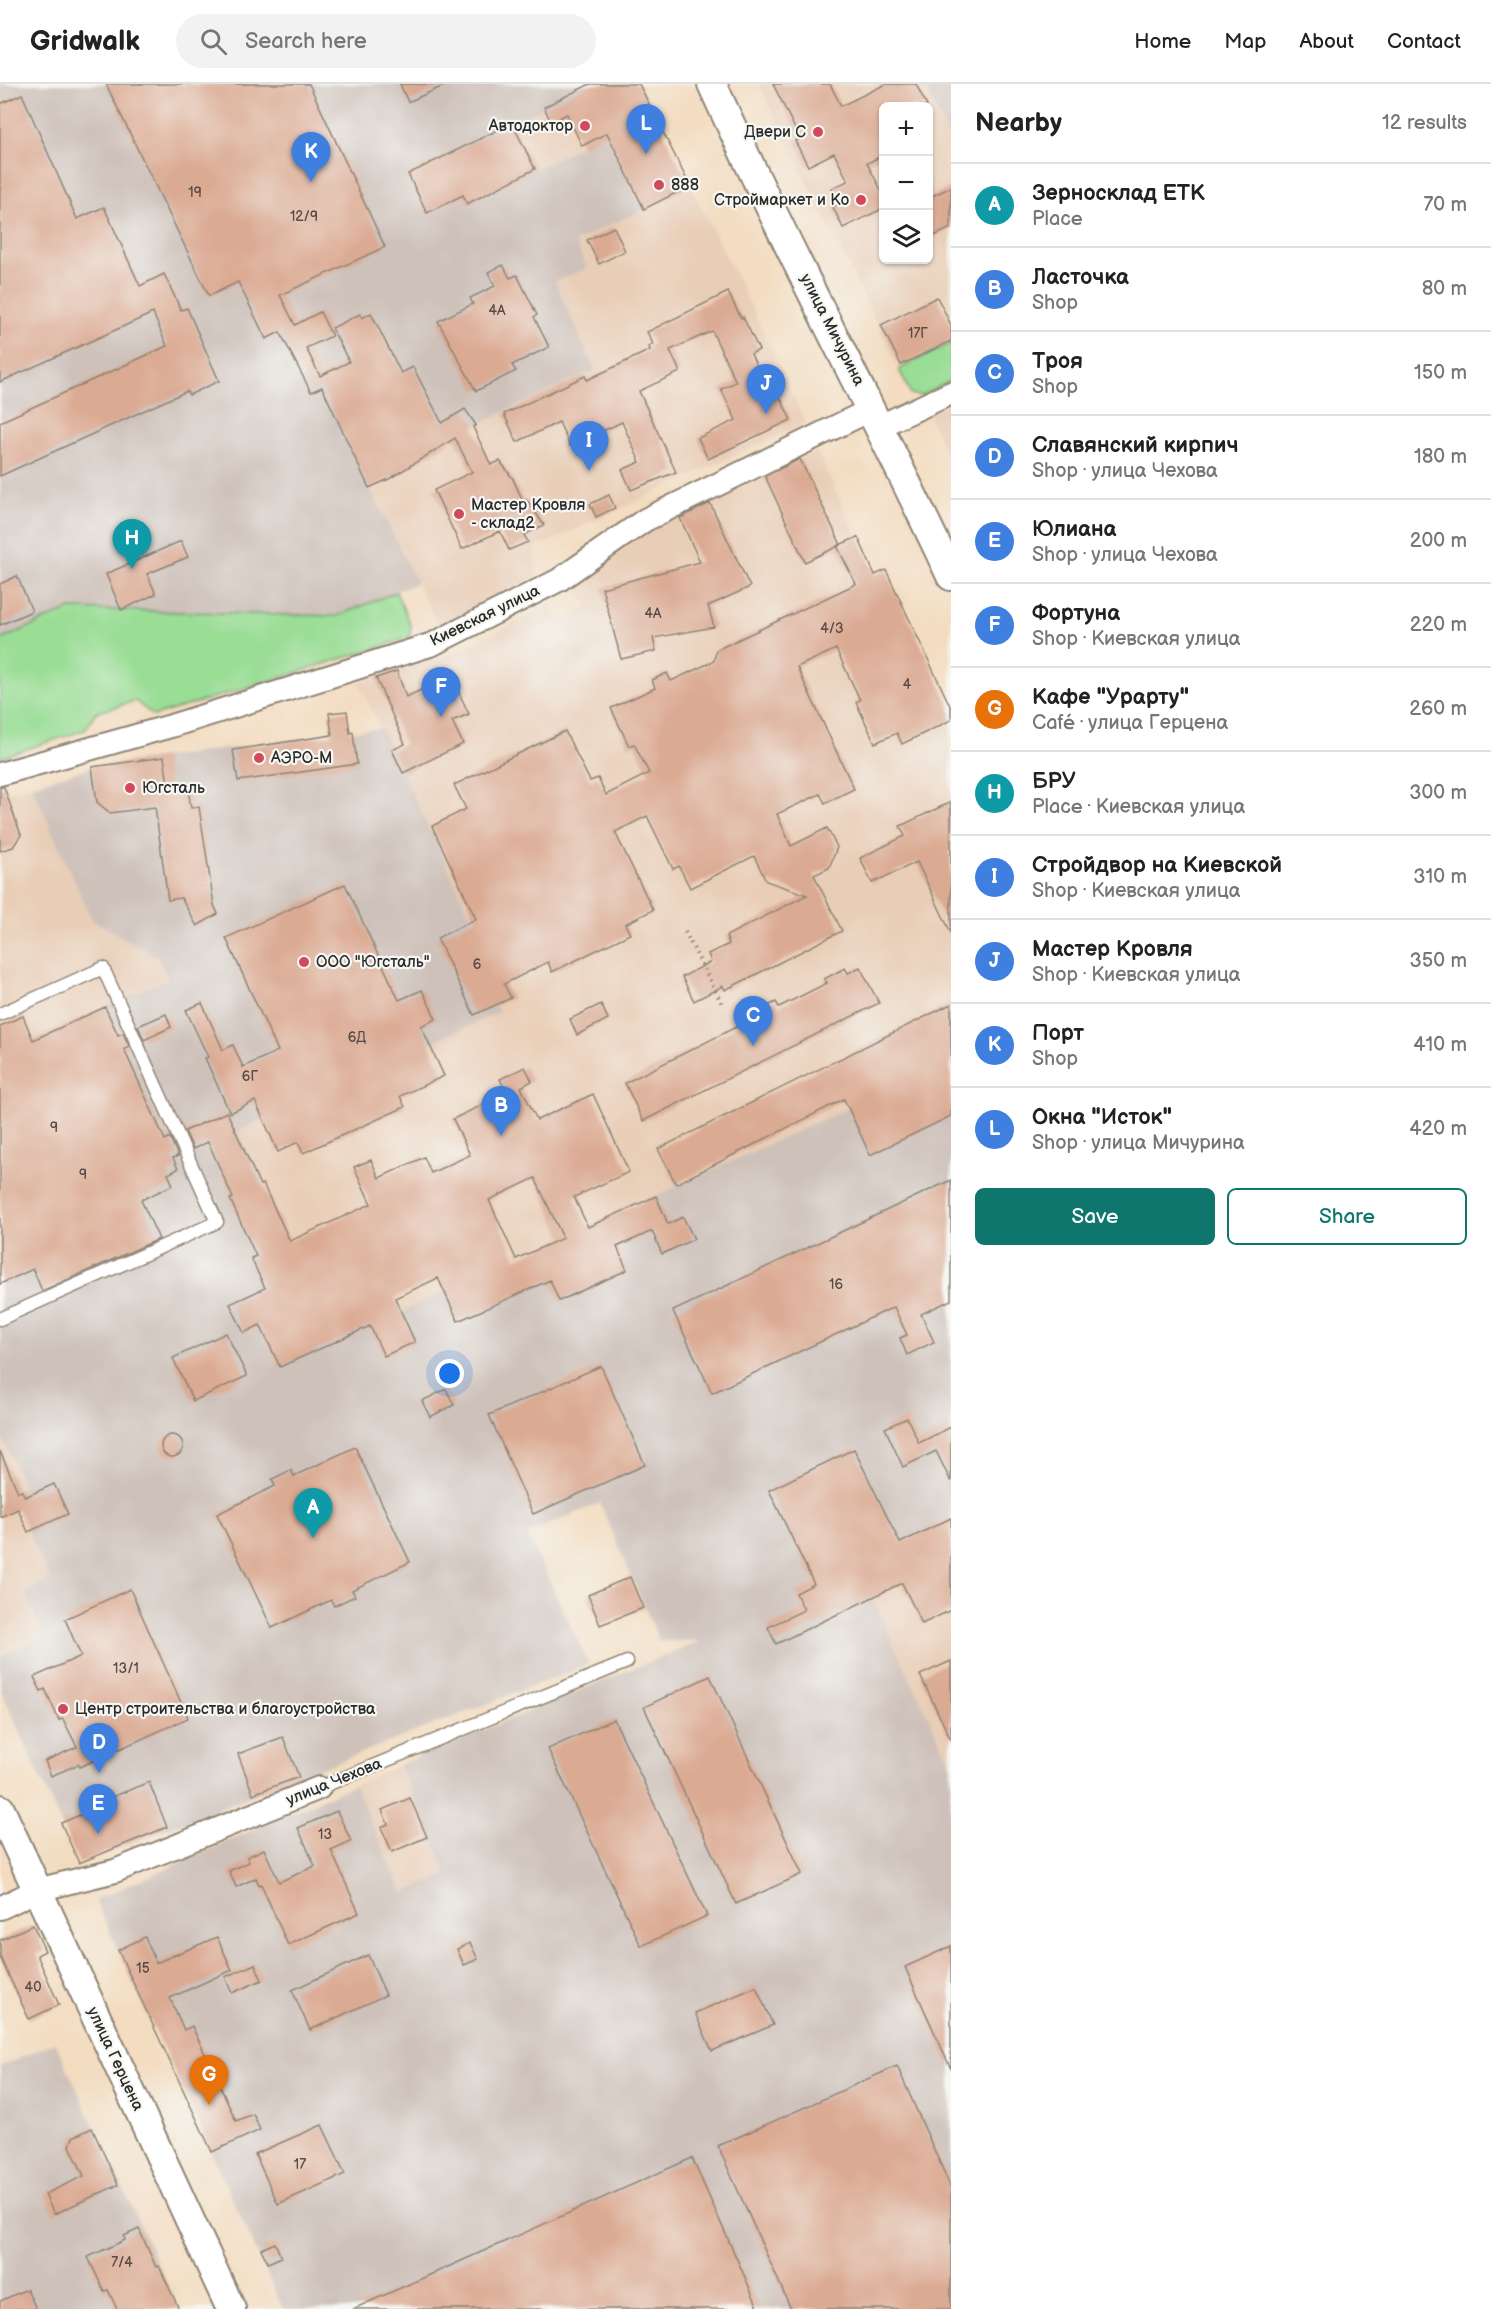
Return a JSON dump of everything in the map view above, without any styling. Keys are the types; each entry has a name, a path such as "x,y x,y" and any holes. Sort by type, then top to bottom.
{"street":[{"name":"улица Мичурина","path":"712,84 951,576"},
{"name":"Киевская улица","path":"0,774 171,726 433,644 559,580 645,520 876,418 951,393"},
{"name":"улица Чехова","path":"0,1908 37,1890 115,1871 319,1788"},
{"name":"улица Герцена","path":"0,1809 231,2309"}],"lane":[{"path":"0,1014 103,968 217,1222 0,1319"},
{"name":"улица Чехова","path":"319,1788 627,1662"}],"path":[{"path":"685,932 722,1005"}],"shaded area":[{"path":"0,84 590,84 512,123 535,169 653,110 664,133 618,156 644,209 575,242 587,268 555,282 595,370 476,425 387,480 370,488 417,583 337,616 70,609 0,640"},
{"path":"590,84 639,84 653,110 535,169 512,123"},
{"path":"759,84 940,84 927,91 932,102 879,102 879,264 933,264 933,103 951,140 951,343 899,369"},
{"path":"940,84 951,84 951,140 933,102 927,91"},
{"path":"664,133 746,296 806,423 535,548 536,581 439,627 369,488 387,480 476,425 575,242 644,209 618,156"},
{"path":"951,403 951,465 928,414"},
{"path":"817,451 875,575 886,570 951,708 951,1061 396,1315 256,1256 247,1236 280,1221 238,1131 498,1012 474,920 358,682 455,652 548,606 561,620 587,607 577,585 626,545 678,515"},
{"path":"381,728 511,998 496,1005 499,1012 238,1131 280,1221 247,1236 256,1256 350,1214 396,1314 951,1061 951,1560 872,1598 951,1764 951,2309 283,2309 95,1900 354,1785 403,1893 447,1874 399,1765 700,1641 659,1641 600,1503 527,1534 589,1664 79,1863 0,1688 0,1656 44,1636 25,1592 50,1580 10,1493 24,1486 0,1433 0,1284 33,1269 43,1292 159,1240 141,1200 173,1185 168,1174 178,1169 105,1007 168,979 158,957 92,920 31,785 92,767"},
{"path":"31,785 92,920 158,957 169,979 178,1169 159,1240 43,1292 0,1284 0,795"},
{"path":"0,1434 24,1486 10,1493 50,1580 25,1592 45,1636 0,1656"},
{"path":"951,1560 951,1764 872,1598"},
{"path":"399,1765 448,1874 403,1894 354,1785"},
{"path":"55,2042 179,2309 0,2309 0,2067"}],"green space":[{"path":"951,343 951,381 921,396 911,394 899,369"},
{"path":"396,592 411,627 409,638 154,716 135,701 95,713 85,730 0,758 0,640 70,609 337,616"}],"building":[{"path":"106,84 309,84 385,247 280,295 295,325 320,312 332,336 306,348 320,376 349,362 332,328 360,314 362,318 371,313 401,373 413,367 442,423 465,409 476,425 473,427 491,465 500,461 513,479 523,501 526,500 529,503 544,525 524,535 528,542 509,550 500,531 462,549 434,490 472,472 455,438 389,479 369,488 322,387 311,392 280,332 266,339 238,282 209,296"},
{"path":"400,84 448,84 408,102"},
{"path":"590,84 639,84 690,186 644,209 607,133 582,146 567,114 551,122 544,107"},
{"path":"773,84 830,84 841,106 886,84 916,84 925,102 879,102 879,157 867,163 879,186 879,210 843,228 833,207 840,203 832,188 848,181 834,153 808,166 795,141 800,139"},
{"path":"22,94 77,219 104,207 140,286 164,274 181,310 187,308 219,381 189,395 187,391 0,476 0,422 167,346 153,313 0,382 0,104"},
{"path":"512,123 535,169 467,204 463,195 427,213 408,174"},
{"path":"951,187 951,228 933,237 933,210 933,196"},
{"path":"614,227 625,251 599,264 587,240"},
{"path":"503,265 510,278 517,275 537,315 534,317 549,347 512,365 516,371 476,391 438,321 473,304 470,298 495,286 488,272"},
{"path":"728,292 759,350 751,354 768,390 775,387 791,420 708,459 698,438 736,420 721,389 736,382 712,331 670,350 680,372 639,391 676,472 631,490 622,470 640,462 622,422 570,446 559,422 517,442 504,414 585,376 587,380 650,350 649,346 653,344 647,332"},
{"path":"937,297 951,325 951,341 901,365 881,325"},
{"path":"800,459 841,545 805,562 765,476"},
{"path":"609,495 615,508 596,517 590,504"},
{"path":"710,503 750,587 708,606 714,627 653,638 656,651 621,659 602,588 700,562 680,518"},
{"path":"858,537 875,575 886,570 951,708 951,720 902,744 897,733 875,743 856,702 860,700 836,649 797,667 854,789 825,803 820,794 777,814 791,846 827,828 837,847 829,868 814,875 842,931 725,990 723,986 694,1001 682,977 711,962 708,954 729,944 726,936 807,895 766,881 754,856 690,888 679,866 673,869 647,816 615,832 653,910 625,924 630,934 552,972 548,962 504,984 511,998 474,1015 437,938 476,919 432,826 466,809 454,785 565,731 590,781 598,778 606,795 649,773 634,744 629,746 611,708 655,688 652,680 667,673 671,681 714,661 716,650 856,584 837,546"},
{"path":"181,541 188,557 147,574 156,594 121,610 106,574"},
{"path":"17,576 32,611 0,625 0,584"},
{"path":"397,671 406,697 451,676 469,714 452,721 463,744 403,773 392,750 405,744 376,678"},
{"path":"347,711 350,733 353,732 357,764 238,781 233,750 332,735 329,713"},
{"path":"164,757 169,791 188,789 191,808 199,807 214,905 218,914 197,926 181,898 168,900 155,807 110,813 97,802 92,767"},
{"path":"0,787 4,787 21,835 13,847 0,851"},
{"path":"951,802 951,933 917,862 872,883 860,858 905,836 900,826"},
{"path":"345,884 399,1000 422,990 436,1019 421,1026 444,1076 400,1096 405,1107 303,1153 298,1142 278,1152 255,1101 230,1113 186,1010 202,1003 223,1050 233,1045 243,1067 278,1051 226,938"},
{"path":"860,967 879,1003 643,1121 625,1083 758,1016 756,1012 776,1002 779,1007 827,983 824,979 845,968 848,973"},
{"path":"601,1004 608,1019 577,1035 570,1019"},
{"path":"951,1004 951,1116 870,1155 844,1099 676,1184 658,1149"},
{"path":"105,1007 118,1035 123,1033 129,1046 124,1049 165,1140 170,1137 178,1156 173,1158 178,1169 168,1174 173,1185 141,1200 159,1239 42,1291 33,1269 0,1284 0,1026 23,1016 33,1040"},
{"path":"166,1014 171,1027 144,1040 138,1026"},
{"path":"525,1067 532,1081 521,1087 537,1120 593,1094 629,1172 574,1197 588,1227 656,1196 668,1224 683,1217 694,1239 662,1254 652,1231 617,1247 627,1270 559,1301 550,1280 458,1321 438,1278 395,1298 415,1342 384,1356 370,1326 280,1367 260,1325 244,1333 230,1304 265,1288 251,1258 256,1256 230,1199 233,1198 208,1142 193,1149 185,1131 227,1112 260,1185 263,1184 290,1241 371,1204 354,1167 371,1160 379,1178 424,1157 431,1173 470,1155 453,1119 507,1093 500,1079","holes":["535,1178 563,1238 516,1259 489,1200"]},
{"path":"951,1180 951,1300 921,1314 934,1342 907,1355 900,1338 907,1335 894,1307 712,1393 673,1311"},
{"path":"226,1333 247,1376 193,1401 173,1358"},
{"path":"601,1366 645,1465 533,1514 489,1415"},
{"path":"446,1389 454,1405 430,1417 422,1401"},
{"path":"907,1418 919,1443 951,1427 951,1482 936,1451 903,1467 885,1428"},
{"path":"168,1435 176,1435 183,1442 183,1450 176,1457 168,1457 161,1450 161,1442"},
{"path":"355,1447 410,1562 352,1590 355,1596 334,1606 331,1600 272,1628 217,1514 275,1486 272,1479 291,1470 294,1476"},
{"path":"854,1449 900,1543 951,1518 951,1610 922,1624 902,1583 776,1644 768,1627 804,1610 796,1593 814,1584 769,1490"},
{"path":"0,1451 18,1492 22,1491 25,1497 54,1484 68,1514 28,1532 18,1509 0,1517"},
{"path":"630,1577 643,1608 600,1625 588,1595"},
{"path":"130,1589 188,1718 80,1767 79,1764 51,1776 45,1761 77,1747 63,1719 59,1720 45,1689 41,1691 34,1677 81,1656 65,1619"},
{"path":"951,1661 951,1740 920,1675"},
{"path":"710,1676 802,1874 736,1904 644,1707"},
{"path":"614,1719 707,1916 641,1946 548,1749"},
{"path":"283,1737 299,1777 253,1794 238,1754"},
{"path":"149,1782 167,1827 79,1863 61,1823 102,1806 100,1802"},
{"path":"410,1798 427,1837 392,1852 381,1827 388,1824 382,1810"},
{"path":"337,1811 351,1841 331,1850 359,1913 288,1945 261,1884 259,1885 256,1878 236,1887 229,1871 249,1862 247,1857 264,1849 279,1882 315,1866 298,1828"},
{"path":"33,1925 45,1951 37,1955 59,2005 29,2019 0,1957 0,1940"},
{"path":"145,1937 156,1963 217,1937 232,1970 170,1998 184,2030 192,2026 236,2121 253,2114 260,2130 212,2152 118,1950"},
{"path":"470,1943 478,1959 464,1965 457,1949"},
{"path":"951,1946 951,2069 905,1967"},
{"path":"368,1955 386,1995 310,2030 292,1990"},
{"path":"255,1964 262,1980 232,1993 225,1977"},
{"path":"756,1987 773,2025 712,2051 695,2013"},
{"path":"897,2066 951,2188 951,2309 791,2309 718,2146"},
{"path":"322,2125 345,2174 278,2204 255,2154"},
{"path":"92,2128 118,2185 54,2214 45,2194 84,2176 70,2146 73,2137"},
{"path":"692,2158 759,2309 353,2309 423,2278"},
{"path":"139,2229 179,2309 117,2309 108,2290 104,2291 88,2257 125,2240 124,2236"},
{"path":"275,2243 281,2257 268,2263 261,2249"},
{"path":"27,2289 36,2309 0,2309 0,2301"}],"place":[{"name":"Автодоктор","path":"585,126"},
{"name":"Двери С","path":"818,132"},
{"name":"Окна \"Исток\"","path":"646,154"},
{"name":"Порт","path":"311,182"},
{"name":"888","path":"659,185"},
{"name":"Строймаркет и Ко","path":"861,200"},
{"name":"Мастер Кровля","path":"766,414"},
{"name":"Стройдвор на Киевской","path":"589,471"},
{"name":"Мастер Кровля - склад2","path":"459,514"},
{"name":"БРУ","path":"132,569"},
{"name":"Фортуна","path":"441,717"},
{"name":"АЭРО-М","path":"259,758"},
{"name":"Югсталь","path":"130,788"},
{"name":"ООО \"Югсталь\"","path":"304,962"},
{"name":"Троя","path":"753,1046"},
{"name":"Ласточка","path":"501,1136"},
{"name":"Зерносклад ЕТК","path":"313,1538"},
{"name":"Центр строительства и благоустройства","path":"63,1709"},
{"name":"Славянский кирпич","path":"99,1773"},
{"name":"Юлиана","path":"98,1834"},
{"name":"Кафе \"Урарту\"","path":"209,2105"}]}
